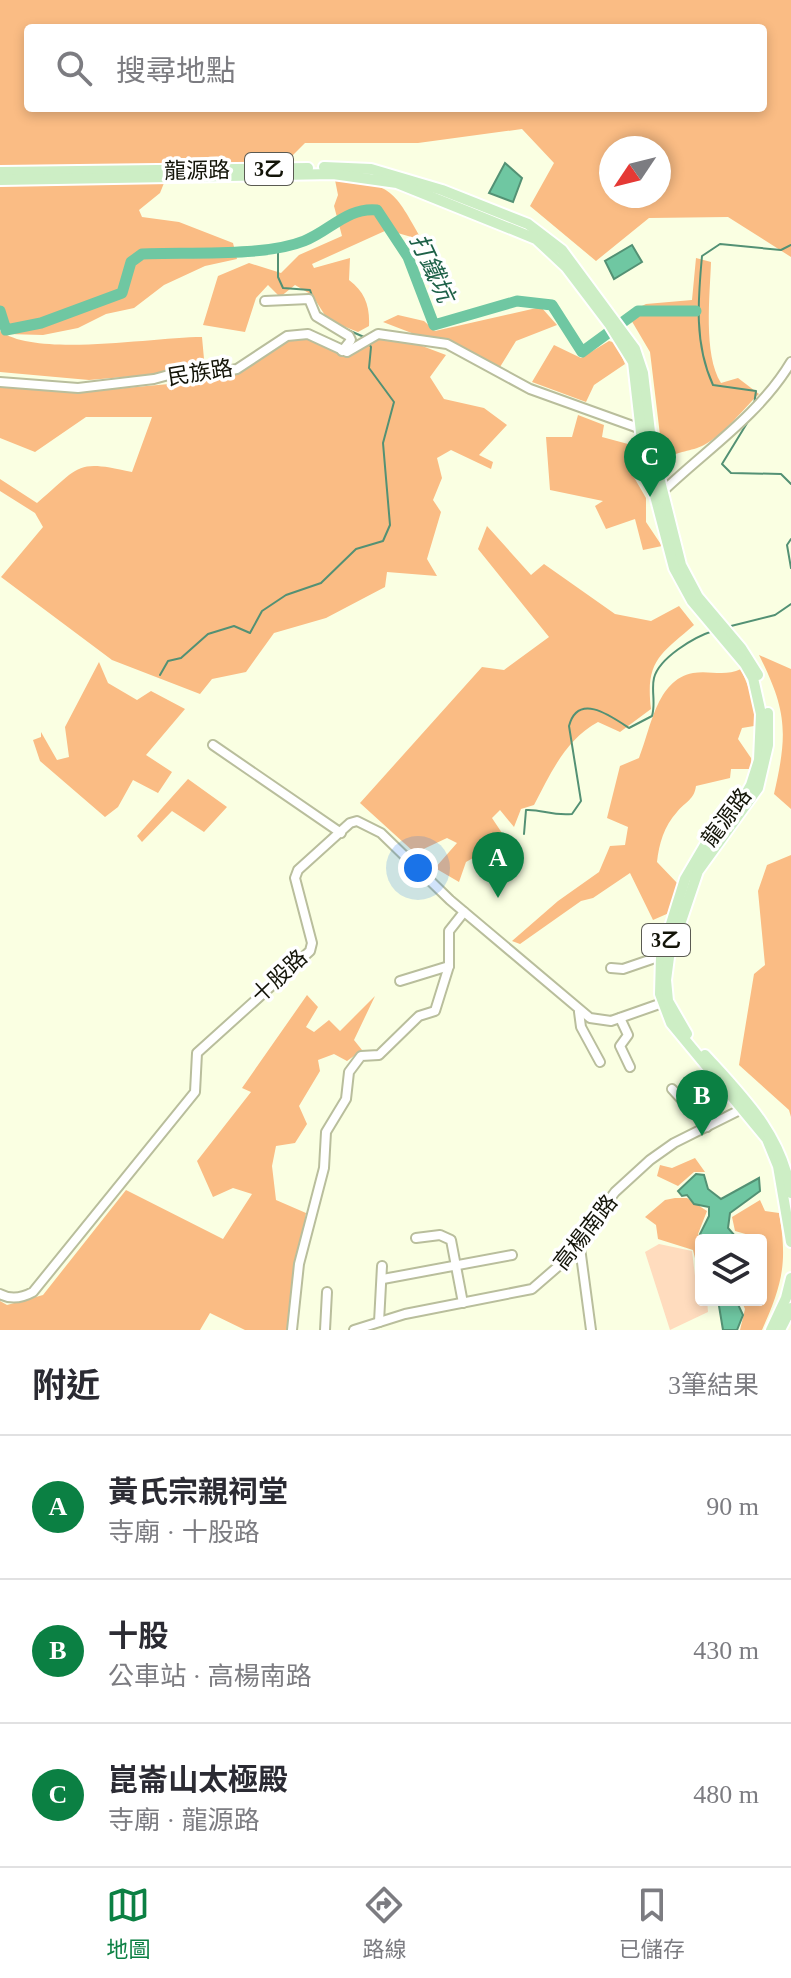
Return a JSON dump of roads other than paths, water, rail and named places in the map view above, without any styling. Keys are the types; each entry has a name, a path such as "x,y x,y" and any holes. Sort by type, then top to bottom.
{"main road":[{"name":"龍源路","path":"0,172 371,169 442,190 525,227"},
{"name":"龍源路","path":"0,180 364,176 397,183 525,227"},
{"name":"3乙","path":"525,227 557,256 616,327 633,362 659,495 681,565 720,630 751,660 764,694 768,729 766,761 752,800 703,861 692,883 669,957 665,1003 781,1151 791,1193"},
{"name":"龍源路","path":"665,1003 658,980 661,956 691,867 746,796 759,760 761,729 758,696 745,664 720,630"},
{"name":"3乙","path":"746,1106 774,1153 791,1242"},
{"path":"780,1330 788,1310 791,1278"},
{"path":"771,1330 788,1310"}],"street":[{"path":"265,301 309,299 316,316 349,336 351,340 342,351"},
{"name":"民族路","path":"0,382 78,388 154,379 187,370 226,371 237,369 287,336 308,334 342,351"},
{"path":"342,351 355,350 378,334 447,344 530,389 645,430"},
{"path":"659,495 698,456 728,437 762,401 791,362"},
{"path":"213,745 341,833 357,821 381,833 464,912 579,1012 600,1022 665,1003"},
{"name":"十股路","path":"0,1294 23,1297 33,1292 195,1092 197,1053 310,951 312,943 295,878 298,870 341,833"},
{"path":"292,1330 299,1264 324,1168 326,1132 346,1099 349,1072 361,1056 379,1055 419,1016 435,1011 449,966 449,931 464,912"},
{"path":"611,968 623,969 661,956"},
{"path":"400,981 449,966"},
{"path":"579,1012 581,1027 600,1062"},
{"path":"620,1018 628,1035 620,1046 630,1067"},
{"path":"672,1089 707,1127"},
{"name":"高楊南路","path":"354,1330 532,1289 546,1281 615,1192 650,1160 674,1143 746,1106"},
{"path":"416,1238 447,1236 463,1303"},
{"path":"579,1240 591,1330"},
{"path":"383,1279 456,1268 512,1255"},
{"path":"379,1322 382,1266"},
{"path":"325,1330 327,1292"}],"waterway":[{"name":"打鐵坑","path":"0,311 6,330 41,323 122,293 131,262 142,254 268,250 304,241 366,210 377,210 408,257 434,325 517,301 552,305 582,352 638,311 696,311"},
{"name":"打鐵坑","path":"754,405 756,391 713,385 707,369 699,321 702,256 720,244 781,250 791,245"},
{"path":"278,250 278,277 283,288 310,290 313,299"},
{"path":"341,327 364,337"},
{"path":"160,675 168,661 181,658 208,634 234,626 250,633 262,611 286,595 321,583 356,549 383,541 390,525 383,443 394,402 369,368 371,347 368,342"},
{"path":"752,415 722,464 731,473 781,474 791,484"},
{"path":"791,539 787,545 791,568"},
{"path":"727,627 775,615 791,604"},
{"path":"524,834 526,810 572,814 581,801 569,726 573,716 580,710 596,710 629,728 652,716 653,683 657,670 678,649 713,631"}],"place":[{"name":"崑崙山太極殿","path":"650,497"},
{"name":"黃氏宗親祠堂","path":"498,898"},
{"name":"十股","path":"702,1136"}]}
